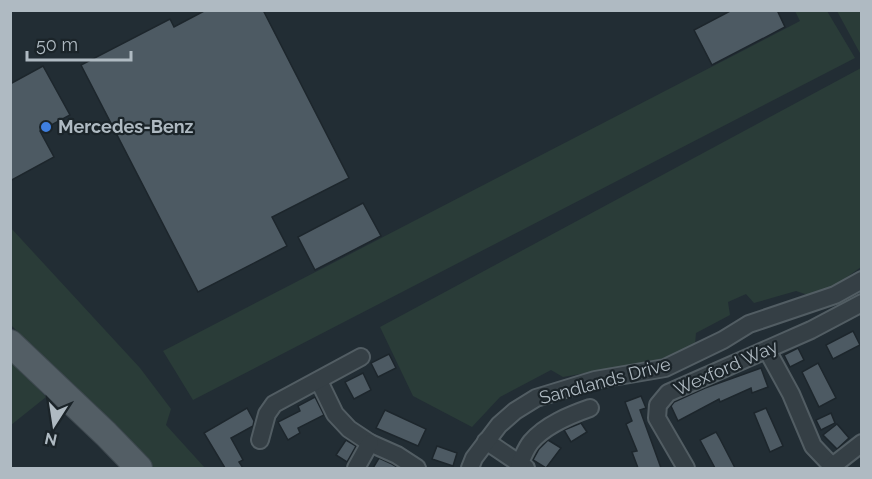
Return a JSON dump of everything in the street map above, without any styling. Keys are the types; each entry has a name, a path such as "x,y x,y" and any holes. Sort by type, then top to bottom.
{"main road":[{"path":"10,343 139,468"}],"street":[{"name":"Sandlands Drive","path":"470,468 474,458 499,425 515,411 536,398 595,380 665,368 723,340 749,324 835,295 861,280"},
{"name":"Wexford Way","path":"686,468 657,418 658,405 668,393 767,350 861,303"},
{"path":"767,350 791,394 813,446 831,467 861,443"},
{"path":"260,440 267,414 274,404 361,357"},
{"path":"319,381 335,414 349,429 417,468"},
{"path":"486,441 522,466 531,442 545,430 571,414 590,408"},
{"path":"356,468 370,443"}],"green space":[{"path":"795,11 827,11 855,58 193,400 163,351 800,21"},
{"path":"837,11 861,11 861,55"},
{"path":"861,68 861,267 829,290 811,296 796,291 754,303 746,294 728,302 730,315 696,333 695,345 665,359 563,377 551,370 500,397 472,427 413,396 380,327"},
{"path":"10,227 140,368 171,409 166,425 205,468 153,468 11,325"},
{"path":"11,360 46,397 11,425"}],"building":[{"path":"206,10 263,10 349,178 272,217 287,246 198,292 81,65 170,19 174,27"},
{"path":"732,10 777,10 785,27 712,65 694,30"},
{"path":"43,66 70,115 40,131 54,157 10,181 10,84"},
{"path":"363,203 381,236 315,270 298,237"},
{"path":"853,331 860,345 833,359 826,345"},
{"path":"798,348 804,360 790,367 784,355"},
{"path":"389,354 396,368 378,377 371,363"},
{"path":"818,363 836,398 819,407 802,372"},
{"path":"761,368 768,387 752,393 751,388 720,402 719,399 678,421 671,406 674,402"},
{"path":"363,373 371,390 354,399 345,382"},
{"path":"641,396 646,408 640,410 661,468 638,468 632,452 637,451 626,424 632,421 625,402"},
{"path":"315,397 324,415 298,428 300,433 288,440 278,422 300,411 298,406"},
{"path":"247,408 254,421 253,426 231,438 243,460 239,462 243,468 225,468 204,433"},
{"path":"766,408 783,446 770,452 754,413"},
{"path":"385,410 426,429 418,446 376,428"},
{"path":"831,413 835,423 821,430 816,420"},
{"path":"581,423 587,432 571,442 564,430"},
{"path":"837,424 849,438 837,449 823,435"},
{"path":"716,432 735,468 715,468 700,440"},
{"path":"346,440 356,446 347,462 336,455"},
{"path":"548,440 561,448 546,468 533,460"},
{"path":"437,446 457,453 453,466 432,459"},
{"path":"379,458 392,464 399,468 373,468"}],"place":[{"name":"Mercedes-Benz","path":"46,127"}]}
